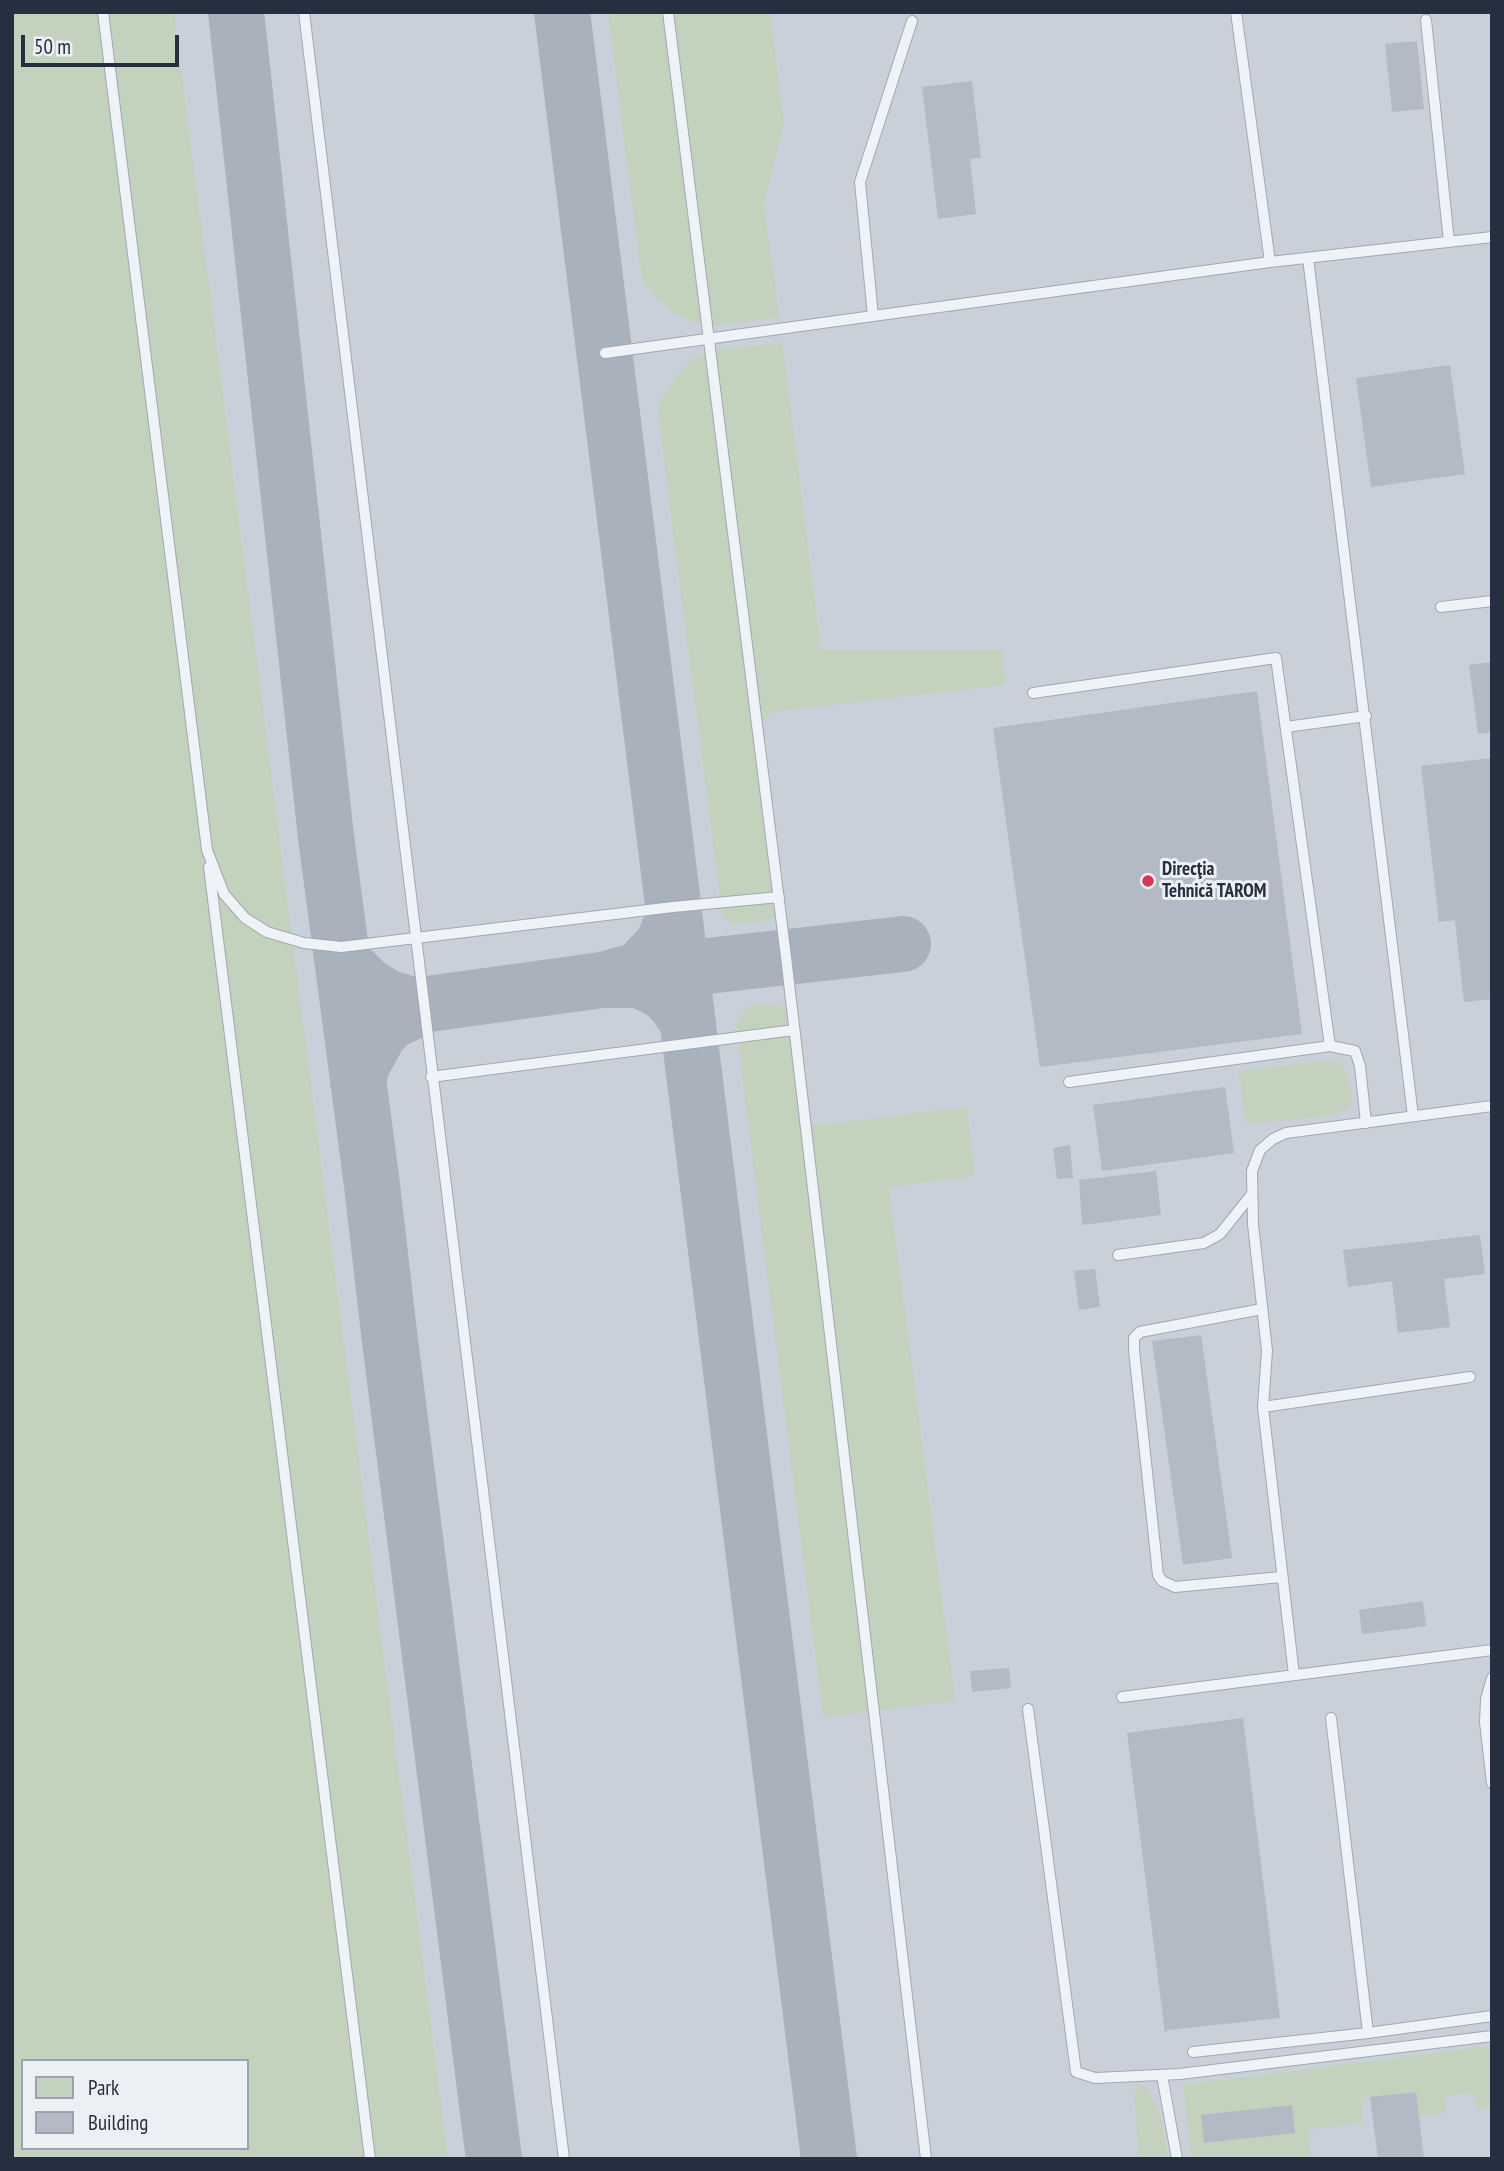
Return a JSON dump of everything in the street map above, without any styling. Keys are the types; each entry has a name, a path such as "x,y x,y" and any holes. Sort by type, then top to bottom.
{"lane":[{"path":"103,12 370,2159"},
{"path":"304,12 564,2159"},
{"path":"668,12 779,897 926,2159"},
{"path":"1236,12 1270,262"},
{"path":"1426,20 1450,242"},
{"path":"873,316 860,182 912,21"},
{"path":"605,353 1270,262 1492,237"},
{"path":"1308,258 1413,1116"},
{"path":"1441,607 1492,601"},
{"path":"1033,693 1276,658 1330,1046"},
{"path":"1286,727 1366,716"},
{"path":"207,850 224,894 244,918 267,932 304,943 341,947 779,897"},
{"path":"431,1077 794,1030"},
{"path":"1069,1082 1330,1046 1355,1052 1360,1066 1366,1123"},
{"path":"1294,1675 1263,1407 1267,1351 1252,1224 1252,1171 1260,1150 1286,1133 1492,1106"},
{"path":"1118,1255 1204,1243 1220,1234 1252,1194"},
{"path":"1262,1309 1139,1332 1134,1338 1133,1350 1158,1576 1175,1587 1281,1577"},
{"path":"1263,1407 1470,1377"},
{"path":"1122,1697 1492,1650"},
{"path":"1492,1678 1486,1699 1485,1722 1492,1783"},
{"path":"1028,1709 1076,2072 1095,2078 1162,2075 1492,2036"},
{"path":"1331,1718 1368,2033"},
{"path":"1193,2052 1492,2016"},
{"path":"1162,2075 1177,2159"}],"shaded area":[{"path":"12,12 1492,12 1492,2159 12,2159"}],"green space":[{"path":"12,12 174,12 448,2159 12,2159"},
{"path":"608,12 770,12 784,122 764,203 779,317 715,326 695,322 676,315 657,299 642,280"},
{"path":"782,343 821,650 1002,650 1006,685 774,712 765,717 763,725 780,905 776,916 766,921 740,925 731,924 722,915 657,406 675,378 693,359 712,351"},
{"path":"761,1003 778,1006 799,1019 812,1126 967,1107 975,1176 889,1187 955,1701 823,1718 736,1027 744,1009"},
{"path":"1337,1060 1344,1068 1349,1083 1352,1097 1349,1108 1331,1116 1245,1124 1239,1071"},
{"path":"1492,2046 1492,2107 1476,2109 1474,2093 1445,2096 1446,2113 1419,2117 1415,2092 1361,2098 1363,2123 1308,2130 1311,2159 1191,2159 1183,2085"},
{"path":"1138,2085 1147,2088 1161,2116 1168,2159 1110,2159 1139,2156 1134,2095"}],"building":[{"path":"1417,41 1424,109 1392,112 1385,44"},
{"path":"972,81 981,158 970,159 976,214 938,219 922,87"},
{"path":"1450,365 1465,474 1371,487 1356,378"},
{"path":"1492,662 1492,732 1478,734 1469,665"},
{"name":"Direcţia Tehnică TAROM","path":"1257,691 1302,1034 1040,1067 993,728"},
{"path":"1492,758 1492,999 1464,1002 1455,920 1439,922 1421,766"},
{"path":"1225,1087 1234,1153 1102,1171 1093,1105"},
{"path":"1070,1145 1073,1178 1057,1179 1053,1148"},
{"path":"1156,1171 1161,1215 1082,1225 1079,1180"},
{"path":"1480,1235 1485,1274 1444,1279 1450,1327 1398,1333 1392,1281 1348,1287 1343,1250"},
{"path":"1095,1269 1100,1307 1079,1310 1074,1271"},
{"path":"1201,1335 1232,1558 1183,1565 1152,1341"},
{"path":"1423,1601 1426,1626 1362,1634 1359,1610"},
{"path":"1009,1668 1011,1688 972,1692 970,1671"},
{"path":"1243,1718 1280,2018 1168,2030 1165,2033 1127,1733"},
{"path":"1416,2092 1424,2159 1378,2159 1370,2097"},
{"path":"1292,2105 1295,2133 1204,2143 1201,2115"}],"taxiway":[{"path":"236,12 326,837 494,2159"},
{"path":"562,12 829,2159"},
{"path":"674,917 663,944 639,970 602,980 639,980 661,990 675,1003 688,1023"},
{"path":"681,969 903,944"},
{"path":"342,960 367,985 386,997 409,1004 428,1004 390,1022 379,1034 362,1065 358,1082"},
{"path":"428,1004 602,980"}],"place":[{"name":"Direcţia Tehnică TAROM","path":"1148,881"}]}
